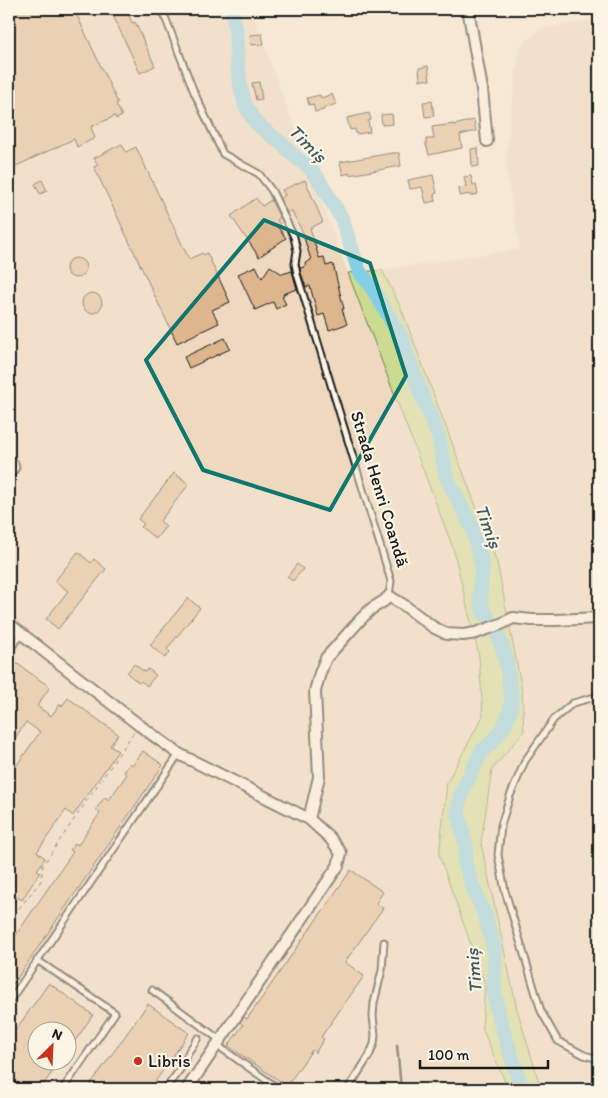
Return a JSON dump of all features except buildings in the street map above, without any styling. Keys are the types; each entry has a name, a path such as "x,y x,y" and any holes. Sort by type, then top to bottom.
{"street":[{"path":"468,9 482,89 487,140"},
{"path":"310,819 319,777 316,691 320,672 326,658 371,609 389,596 433,628 447,634 462,635 476,633 513,618 556,620 599,618"},
{"path":"9,624 138,725 179,754 310,819 330,838 341,853 338,866 187,1089"}],"lane":[{"name":"Strada Henri Coandă","path":"162,9 194,92 223,154 259,174 272,191 294,237 297,251 295,264 297,274 391,581 389,596"},
{"path":"9,458 15,463 16,468 9,477"},
{"path":"9,652 21,634"},
{"path":"599,696 572,703 554,719 525,761 500,825 498,855 505,891 541,1011 558,1041 584,1055 599,1059"},
{"path":"9,1002 179,754"},
{"path":"348,1089 369,1056 374,1044 374,1003 382,970 384,942"},
{"path":"37,960 115,1013 62,1089"},
{"path":"152,990 279,1089"},
{"path":"165,1089 182,1067 189,1051 198,1038"}],"path":[{"path":"9,922 41,881 43,865 138,725"}],"highlighted area":[{"path":"264,220 370,263 406,376 330,510 203,470 146,360"}],"shaded area":[{"path":"9,9 251,9 348,273 453,548 479,656 483,716 447,782 439,855 485,984 482,1028 508,1089 9,1089"},
{"path":"599,19 599,1089 541,1089 517,1009 481,843 492,770 524,731 522,690 497,562 401,308 382,270 520,249 505,163 519,48 539,29"}],"green space":[{"path":"382,270 401,308 497,562 522,690 524,731 492,770 481,843 517,1009 541,1089 508,1089 482,1028 485,984 439,855 447,782 483,716 479,656 453,548 348,273"}],"waterway":[{"name":"Timiș","path":"232,9 240,84 245,105 255,122 295,157 306,164 317,177 342,219 359,271 373,289 402,339 439,438 446,476 473,530 482,566 480,595 483,611 494,626 505,654 512,699 510,712 503,728 482,751 461,793 458,813 466,846 465,863 485,916 495,951 494,988 498,1014 522,1089"}],"railway":[{"path":"397,1045 401,1089"}],"place":[{"name":"Libris","path":"138,1061"}]}
